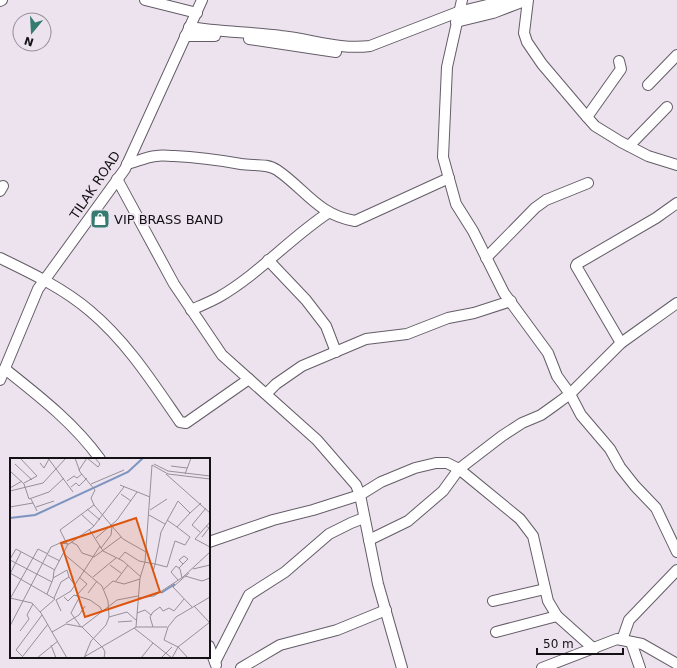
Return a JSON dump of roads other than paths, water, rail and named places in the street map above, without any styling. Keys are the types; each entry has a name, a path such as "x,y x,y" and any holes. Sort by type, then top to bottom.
{"street":[{"path":"145,0 197,13"},
{"name":"TILAK ROAD","path":"0,380 38,289 127,164 202,0"},
{"path":"462,0 447,67 444,120 443,157 456,204 474,231 504,292 548,353 557,376 570,394 581,415 610,449 620,467 656,508 677,552"},
{"path":"187,32 281,36 339,47 370,46 508,0"},
{"path":"457,17 492,13 527,0 524,33 527,42 542,64 595,126 648,156 677,165"},
{"path":"648,85 677,55"},
{"path":"587,117 621,69 619,60"},
{"path":"629,146 667,107"},
{"path":"127,164 157,155 203,157 243,164 268,166 276,169 328,213 355,221 449,178"},
{"path":"117,179 174,284 222,356 317,440 356,485 360,496 386,610 402,668"},
{"path":"486,258 540,204 588,183"},
{"path":"621,343 576,266 577,264 656,218 677,203"},
{"path":"191,310 219,297 268,260 308,226 328,213"},
{"path":"0,258 45,280 90,311 136,358 180,422 186,424 249,379"},
{"path":"268,260 306,300 326,326 336,352"},
{"path":"266,394 276,384 302,366 366,339 407,334 448,318 474,314 511,301"},
{"path":"369,540 408,521 443,491 459,469 502,436 522,423 540,415 570,394 621,343 677,303"},
{"path":"5,368 56,410 89,444 99,458"},
{"path":"210,542 273,520 360,496 381,482 414,468 436,463 447,463 459,469 529,528 533,536 548,601 557,616 594,649"},
{"path":"216,665 249,595 286,572 329,534 350,522 364,518"},
{"path":"640,668 627,641 629,620 677,570"},
{"path":"493,601 545,589"},
{"path":"241,668 280,645 337,630 386,610"},
{"path":"496,632 557,616"},
{"path":"542,668 617,639 642,644 677,664"},
{"path":"210,649 216,665"}],"place":[{"name":"VIP BRASS BAND","path":"100,219"}]}
